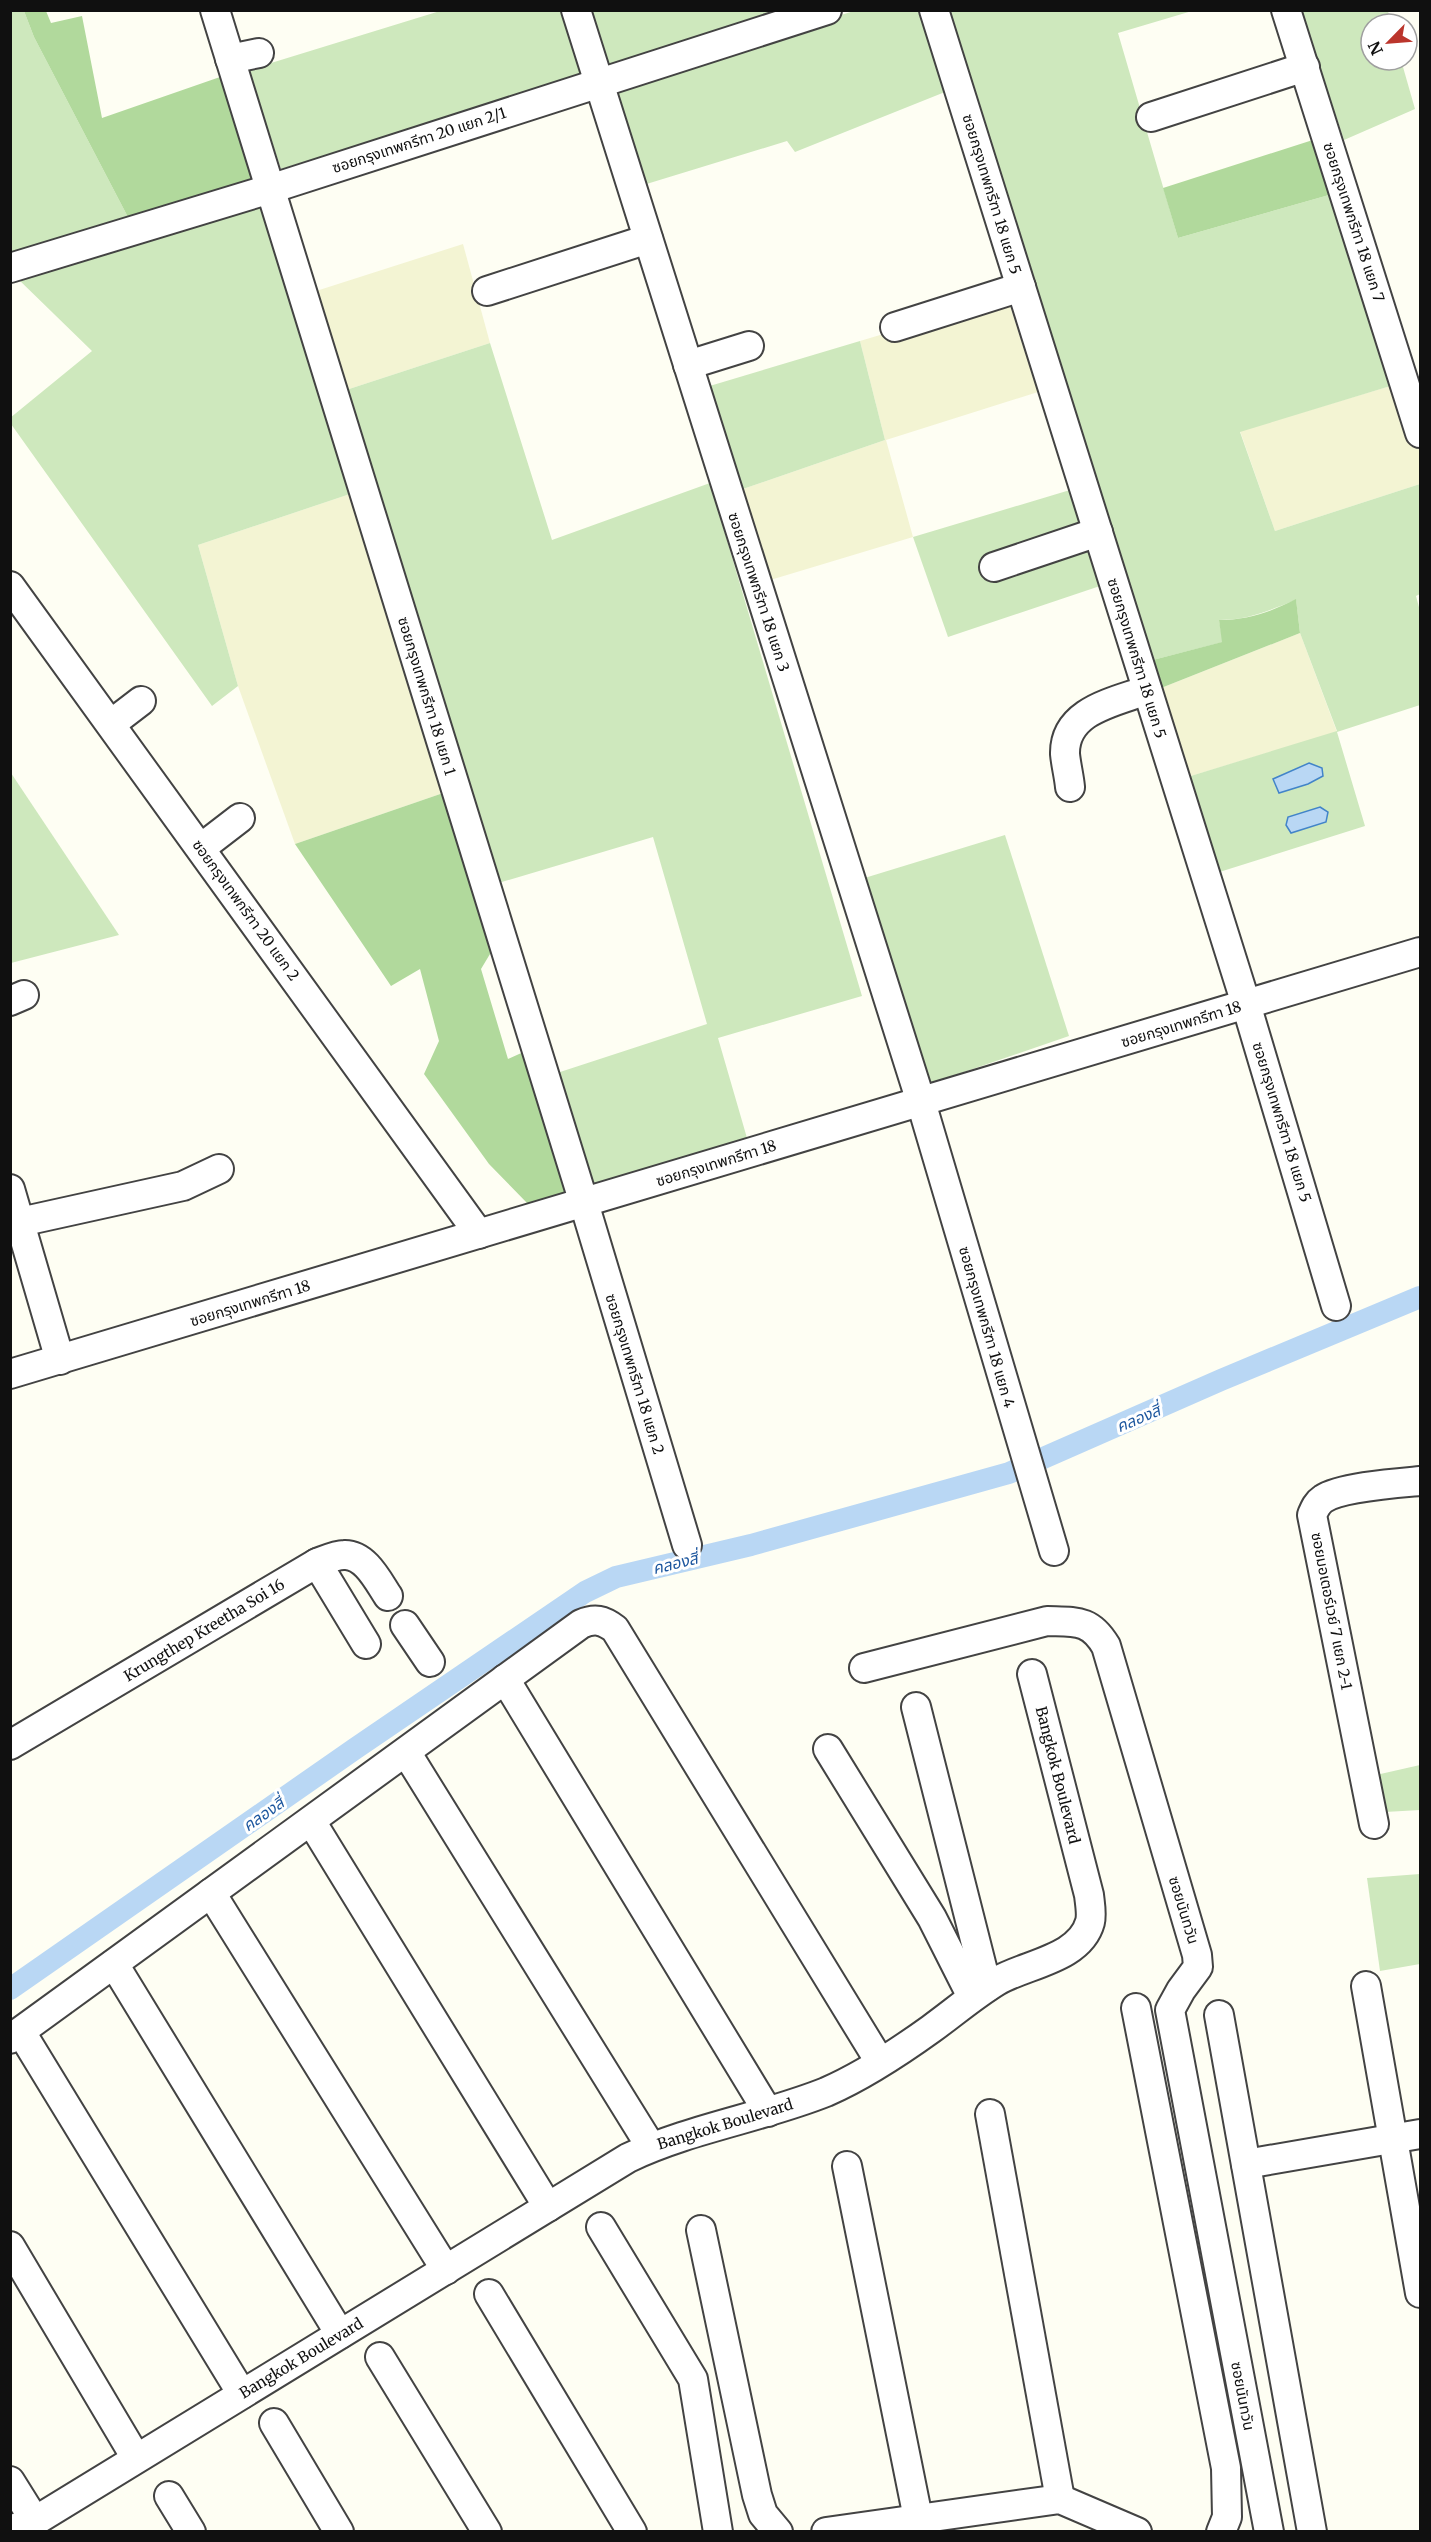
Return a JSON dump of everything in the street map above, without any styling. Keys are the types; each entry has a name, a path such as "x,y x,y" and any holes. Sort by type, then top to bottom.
{"street":[{"name":"ซอยกรุงเทพกรีฑา 18 แยก 1","path":"215,10 584,1203"},
{"name":"ซอยกรุงเทพกรีฑา 18 แยก 3","path":"576,10 921,1102"},
{"name":"ซอยกรุงเทพกรีฑา 20 แยก 2/1","path":"10,268 270,189 827,10"},
{"name":"ซอยกรุงเทพกรีฑา 18 แยก 5","path":"934,10 1246,1004 1336,1306"},
{"name":"ซอยกรุงเทพกรีฑา 18 แยก 7","path":"1286,10 1420,433"},
{"path":"230,59 259,52"},
{"path":"1151,117 1305,67"},
{"path":"487,291 648,239"},
{"path":"895,327 1021,287"},
{"path":"688,365 749,345"},
{"path":"994,567 1098,532"},
{"name":"ซอยกรุงเทพกรีฑา 20 แยก 2","path":"10,586 479,1234"},
{"path":"1070,787 1065,753 1069,732 1074,723 1083,715 1147,690"},
{"path":"111,724 141,701"},
{"path":"201,848 240,818"},
{"name":"ซอยกรุงเทพกรีฑา 18","path":"10,1374 1420,952"},
{"name":"ซอยกรุงเทพกรีฑา 18 แยก 4","path":"921,1102 1054,1551"},
{"path":"20,1222 183,1186 219,1168"},
{"path":"10,1189 60,1360"},
{"name":"ซอยกรุงเทพกรีฑา 18 แยก 2","path":"584,1203 687,1545"},
{"name":"ซอยมอเตอร์เวย์ 7 แยก 2-1","path":"1374,1824 1312,1515 1316,1505 1324,1498 1342,1492 1420,1481"},
{"name":"Krungthep Kreetha Soi 16","path":"10,1745 317,1563 344,1555 353,1556 366,1564 388,1596"},
{"path":"317,1563 366,1644"},
{"path":"242,2394 16,2035 581,1624 592,1619 604,1622 615,1629 880,2062"},
{"name":"ซอยนันทวัน","path":"864,1668 1047,1621 1078,1622 1096,1630 1106,1646 1197,1955 1198,1967 1180,1990 1170,2010 1269,2532"},
{"path":"405,1625 430,1662"},
{"name":"Bangkok Boulevard","path":"22,2525 242,2394 628,2158 651,2147 702,2130 768,2112 852,2079 930,2030 999,1980 1067,1951 1084,1938 1091,1921 1089,1895 1032,1674"},
{"path":"505,1679 768,2112"},
{"path":"916,1707 980,1992"},
{"path":"828,1749 980,1992"},
{"path":"406,1752 651,2147"},
{"path":"311,1821 548,2207"},
{"path":"211,1893 446,2270"},
{"path":"114,1964 340,2334"},
{"path":"1366,1986 1420,2293"},
{"path":"1136,2008 1226,2468 1227,2517 1221,2532"},
{"path":"1219,2015 1312,2532"},
{"path":"990,2115 1060,2499"},
{"path":"1246,2164 1420,2134"},
{"path":"847,2166 918,2518"},
{"path":"601,2227 693,2379 718,2532"},
{"path":"701,2230 757,2495 763,2514 778,2532"},
{"path":"10,2246 136,2458"},
{"path":"489,2294 633,2532"},
{"path":"380,2357 487,2532"},
{"path":"274,2423 339,2532"},
{"path":"10,2481 22,2525"},
{"path":"169,2496 191,2532"},
{"path":"826,2532 918,2518 989,2520 1060,2499 1137,2532"}],"green space":[{"path":"563,10 584,76 281,169 248,70 440,11"},
{"path":"857,10 919,11 945,92 795,152 787,141 640,186 612,102 620,84"},
{"path":"11,11 24,11 34,37 130,221 11,258"},
{"path":"24,11 46,11 51,23 82,16 102,118 220,77 256,181 130,221 34,37"},
{"path":"582,11 797,11 602,72"},
{"path":"939,11 1192,11 1118,33 1178,238 1336,193 1397,384 1240,432 1275,531 1420,484 1420,594 1416,596 1420,611 1420,705 1337,732 1365,826 1210,875 1181,779 1337,731 1300,633 1296,600 1250,616 1219,620 1223,642 1149,661"},
{"path":"1301,11 1388,11 1359,12 1359,72 1404,72 1415,109 1344,140"},
{"path":"1319,138 1336,193 1178,238 1163,188"},
{"path":"246,204 266,207 353,493 198,545 238,686 212,706 11,424 10,418 92,351 16,277"},
{"path":"463,244 490,343 343,391 313,292"},
{"path":"1007,297 1038,392 886,440 913,537 767,581 737,491 885,440 860,341"},
{"path":"860,341 885,440 737,491 703,388"},
{"path":"490,343 552,540 710,483 862,996 718,1038 747,1138 588,1189 557,1073 707,1024 653,837 495,884 343,391"},
{"path":"1397,384 1420,452 1420,484 1275,531 1240,431"},
{"path":"1070,490 1103,585 948,637 913,537"},
{"path":"353,493 449,791 295,844 238,686 198,545"},
{"path":"1296,599 1300,633 1156,690 1149,661 1222,642 1219,620 1239,619 1259,614"},
{"path":"1300,633 1337,732 1181,779 1156,690"},
{"path":"11,773 119,935 11,963"},
{"path":"449,791 496,944 481,969 508,1059 528,1050 573,1193 528,1204 489,1164 424,1074 439,1041 420,969 391,986 295,844"},
{"path":"1005,835 1069,1036 926,1085 858,880"},
{"path":"1420,1765 1420,1810 1385,1812 1376,1775"},
{"path":"1420,1874 1420,1964 1380,1971 1367,1878"}],"water":[{"path":"1309,763 1322,768 1323,776 1308,784 1279,793 1273,779"},
{"path":"1320,807 1328,812 1326,822 1291,833 1286,825 1288,817"}],"waterway":[{"name":"คลองสี่","path":"10,1989 585,1592 616,1577 751,1545 1009,1473 1221,1380 1420,1297"}]}
